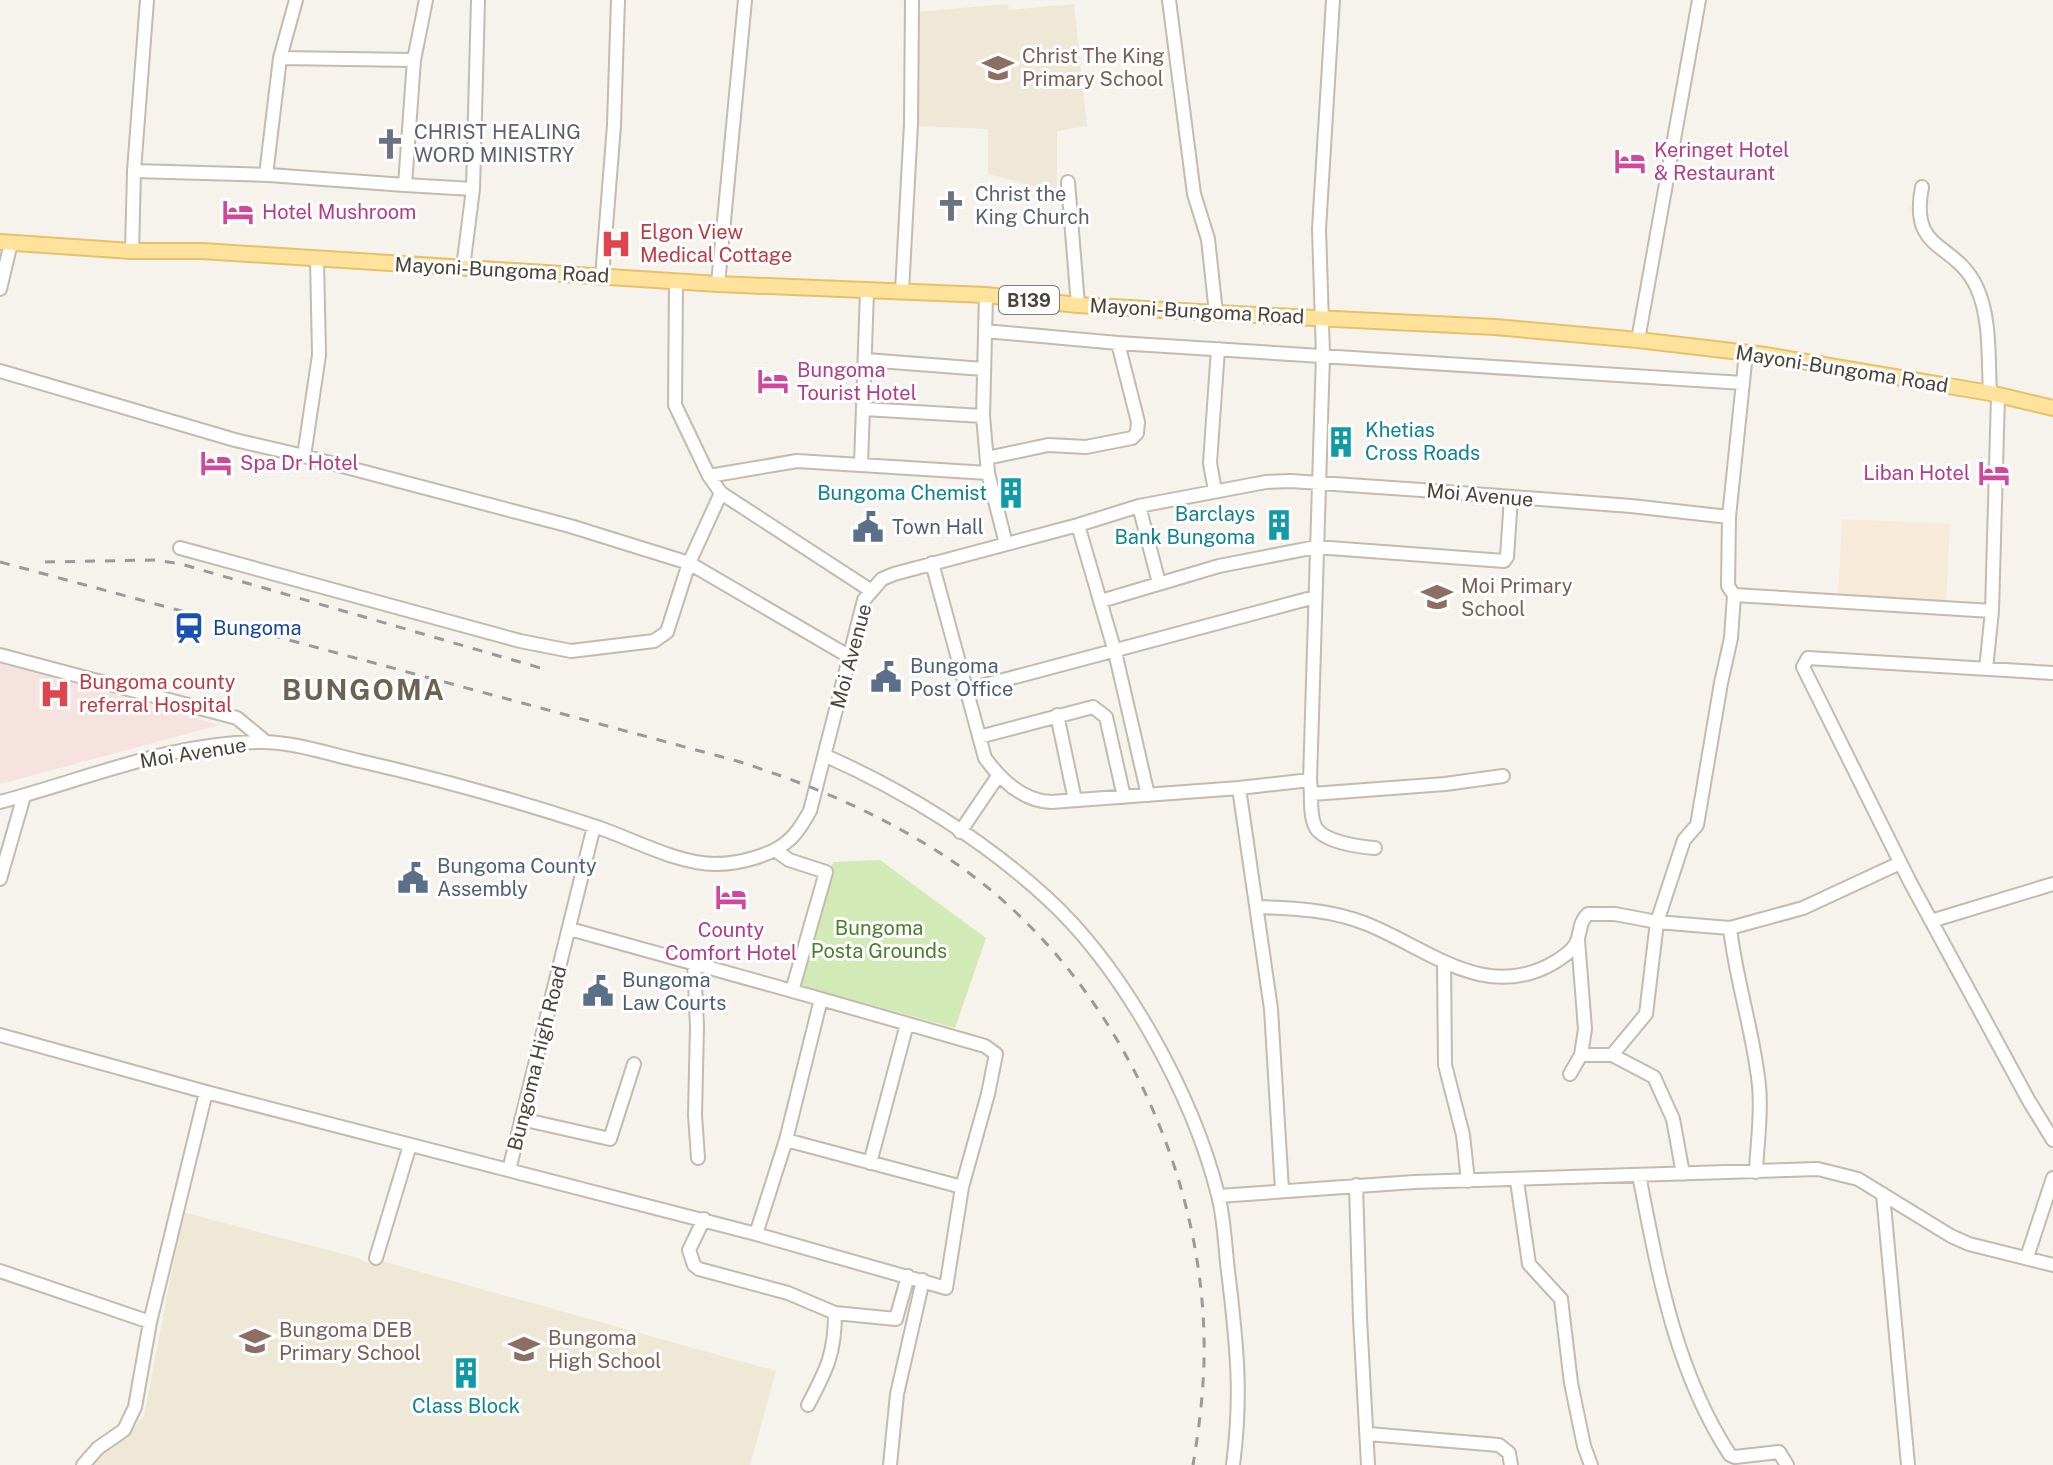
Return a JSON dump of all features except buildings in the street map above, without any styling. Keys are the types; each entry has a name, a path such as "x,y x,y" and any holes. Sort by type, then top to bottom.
{"main road":[{"name":"Mayoni-Bungoma Road","path":"6,243 132,251 202,251 718,284 986,295 1078,305 1495,327 1746,353 2053,408"}],"street":[{"path":"132,251 134,171 147,0"},
{"path":"266,175 280,58 295,1 279,0"},
{"path":"405,185 414,60 426,0"},
{"path":"463,268 473,189 478,0"},
{"path":"602,277 614,125 618,0"},
{"path":"718,284 745,0"},
{"path":"902,291 911,124 912,0"},
{"path":"1169,0 1194,194 1208,239 1216,313"},
{"path":"1333,0 1319,229 1323,355 1310,780 1313,820 1320,833 1347,846 1375,848"},
{"path":"1638,340 1699,0"},
{"path":"280,58 414,60"},
{"path":"134,171 266,175 473,189"},
{"path":"1068,182 1078,305"},
{"path":"1922,187 1918,209 1924,232 1960,263 1977,288 1984,314 1994,395 1992,611 1986,669"},
{"path":"0,289 6,243"},
{"path":"304,456 319,355 317,259"},
{"path":"676,281 675,405 709,476 721,493 870,590"},
{"path":"861,464 867,291"},
{"path":"986,295 983,416 988,473 1006,544"},
{"path":"985,331 1118,343 1743,383"},
{"path":"987,458 1048,445 1086,447 1132,438 1137,433 1138,422 1118,343"},
{"path":"1215,491 1210,463 1218,349"},
{"path":"1612,1055 1646,1014 1657,922 1684,840 1697,825 1731,638 1734,595 1728,586 1729,517 1746,353"},
{"path":"866,360 983,369"},
{"path":"0,371 235,440 570,526 689,563 850,657"},
{"path":"864,409 983,416"},
{"path":"709,476 777,462 988,473"},
{"name":"Moi Avenue","path":"0,802 167,754 218,745 266,742 303,747 385,766 594,826 692,861 715,864 732,862 775,850 791,839 810,811 864,600 882,579 894,574 1139,506 1266,482 1511,497 1729,517"},
{"path":"180,548 520,641 571,651 662,638 670,623 689,563 721,493"},
{"path":"1101,601 1239,561 1316,547 1504,561 1507,557 1511,497"},
{"path":"1139,506 1159,583"},
{"path":"1078,525 1115,652 1148,795"},
{"path":"932,563 985,758 998,776 1030,799 1051,802 1310,780"},
{"path":"1734,595 1992,611"},
{"path":"966,690 1315,597"},
{"path":"0,655 237,718 266,742"},
{"path":"2053,673 1808,658 1804,663 1804,673 1900,863 2053,1140"},
{"path":"979,737 1093,707 1106,717 1124,797"},
{"path":"1057,715 1075,800"},
{"path":"826,756 872,776 1019,874 1050,901 1084,939 1119,984 1155,1040 1177,1082 1219,1196 1239,1359 1239,1416 1233,1465"},
{"path":"960,832 998,776"},
{"path":"1312,794 1445,784 1503,776"},
{"path":"1239,788 1271,1009 1282,1190"},
{"path":"0,879 24,796"},
{"name":"Bungoma High Road","path":"0,1035 509,1170 594,826"},
{"path":"775,850 789,860 826,872 792,991"},
{"path":"1570,1074 1581,1055 1585,1029 1578,940 1582,919 1588,914 1615,914 1657,922 1730,928 1803,908 1900,863"},
{"path":"1931,921 2053,884"},
{"path":"1258,907 1302,908 1365,923 1444,962 1490,977 1507,979 1553,963 1573,948 1578,940"},
{"path":"1730,928 1733,960 1755,1051 1760,1091 1756,1172"},
{"path":"509,1170 704,1219 946,1288 962,1187 996,1054 985,1046 570,929"},
{"path":"694,962 698,1158"},
{"path":"1444,962 1445,1065 1463,1135 1468,1181"},
{"path":"756,1234 786,1140 821,999"},
{"path":"870,1163 907,1024"},
{"path":"1581,1055 1612,1055 1654,1077 1673,1119 1683,1174"},
{"path":"521,1119 610,1139 634,1064"},
{"path":"83,1465 98,1448 124,1430 135,1407 150,1322 206,1092"},
{"path":"786,1140 962,1187"},
{"path":"376,1258 410,1145"},
{"path":"1219,1196 1356,1185 1818,1169 1858,1179 1969,1244 2053,1265"},
{"path":"1639,1175 1665,1300 1686,1369 1700,1402 1730,1455 1779,1452 1787,1465"},
{"path":"2027,1257 2053,1178"},
{"path":"1517,1181 1529,1264 1561,1299 1571,1383 1591,1465"},
{"path":"1356,1185 1368,1465"},
{"path":"1883,1194 1908,1465"},
{"path":"704,1219 689,1250 694,1265 699,1269 788,1293 835,1313 896,1319 908,1276"},
{"path":"0,1271 150,1322"},
{"path":"890,1465 897,1394 923,1280"},
{"path":"808,1405 831,1358 835,1313"},
{"path":"1368,1434 1499,1445 1509,1453 1511,1465"}],"shaded area":[{"name":"Christ The King Primary School","path":"1008,4 1009,10 1074,4 1087,126 1057,131 1057,192 988,174 988,129 915,126 916,12"},
{"path":"1842,519 1950,524 1946,605 1838,600"},
{"name":"Bungoma county referral Hospital","path":"0,662 220,725 0,784"},
{"path":"183,1212 358,1258 372,1265 381,1261 776,1371 750,1465 89,1465 104,1447 132,1430 144,1416"}],"green space":[{"name":"Bungoma Posta Grounds","path":"880,860 986,938 955,1028 798,985 833,862"}],"railway":[{"path":"45,562 155,560 181,564 544,669"},
{"path":"0,562 764,770 842,800 891,825 940,853 997,895 1048,945 1093,1002 1130,1064 1161,1130 1184,1198 1198,1269 1204,1370 1193,1465"}],"place":[{"name":"Christ The King Primary School","path":"998,68"},
{"name":"CHRIST HEALING WORD MINISTRY","path":"390,144"},
{"name":"Keringet Hotel & Restaurant","path":"1630,161"},
{"name":"Christ the King Church","path":"951,206"},
{"name":"Hotel Mushroom","path":"238,212"},
{"name":"Elgon View Medical Cottage","path":"616,244"},
{"name":"Bungoma Tourist Hotel","path":"773,381"},
{"name":"Khetias Cross Roads","path":"1341,442"},
{"name":"Spa Dr Hotel","path":"216,463"},
{"name":"Liban Hotel","path":"1994,473"},
{"name":"Bungoma Chemist","path":"1011,493"},
{"name":"Barclays Bank Bungoma","path":"1279,525"},
{"name":"Town Hall","path":"868,527"},
{"name":"Moi Primary School","path":"1437,597"},
{"name":"Bungoma","path":"189,628"},
{"name":"Bungoma Post Office","path":"886,677"},
{"name":"Bungoma county referral Hospital","path":"55,694"},
{"name":"Bungoma County Assembly","path":"413,878"},
{"name":"County Comfort Hotel","path":"731,897"},
{"name":"Bungoma Law Courts","path":"598,991"},
{"name":"Bungoma DEB Primary School","path":"255,1341"},
{"name":"Bungoma High School","path":"524,1349"},
{"name":"Class Block","path":"466,1373"}],"district":[{"name":"BUNGOMA","path":"364,689"}]}
